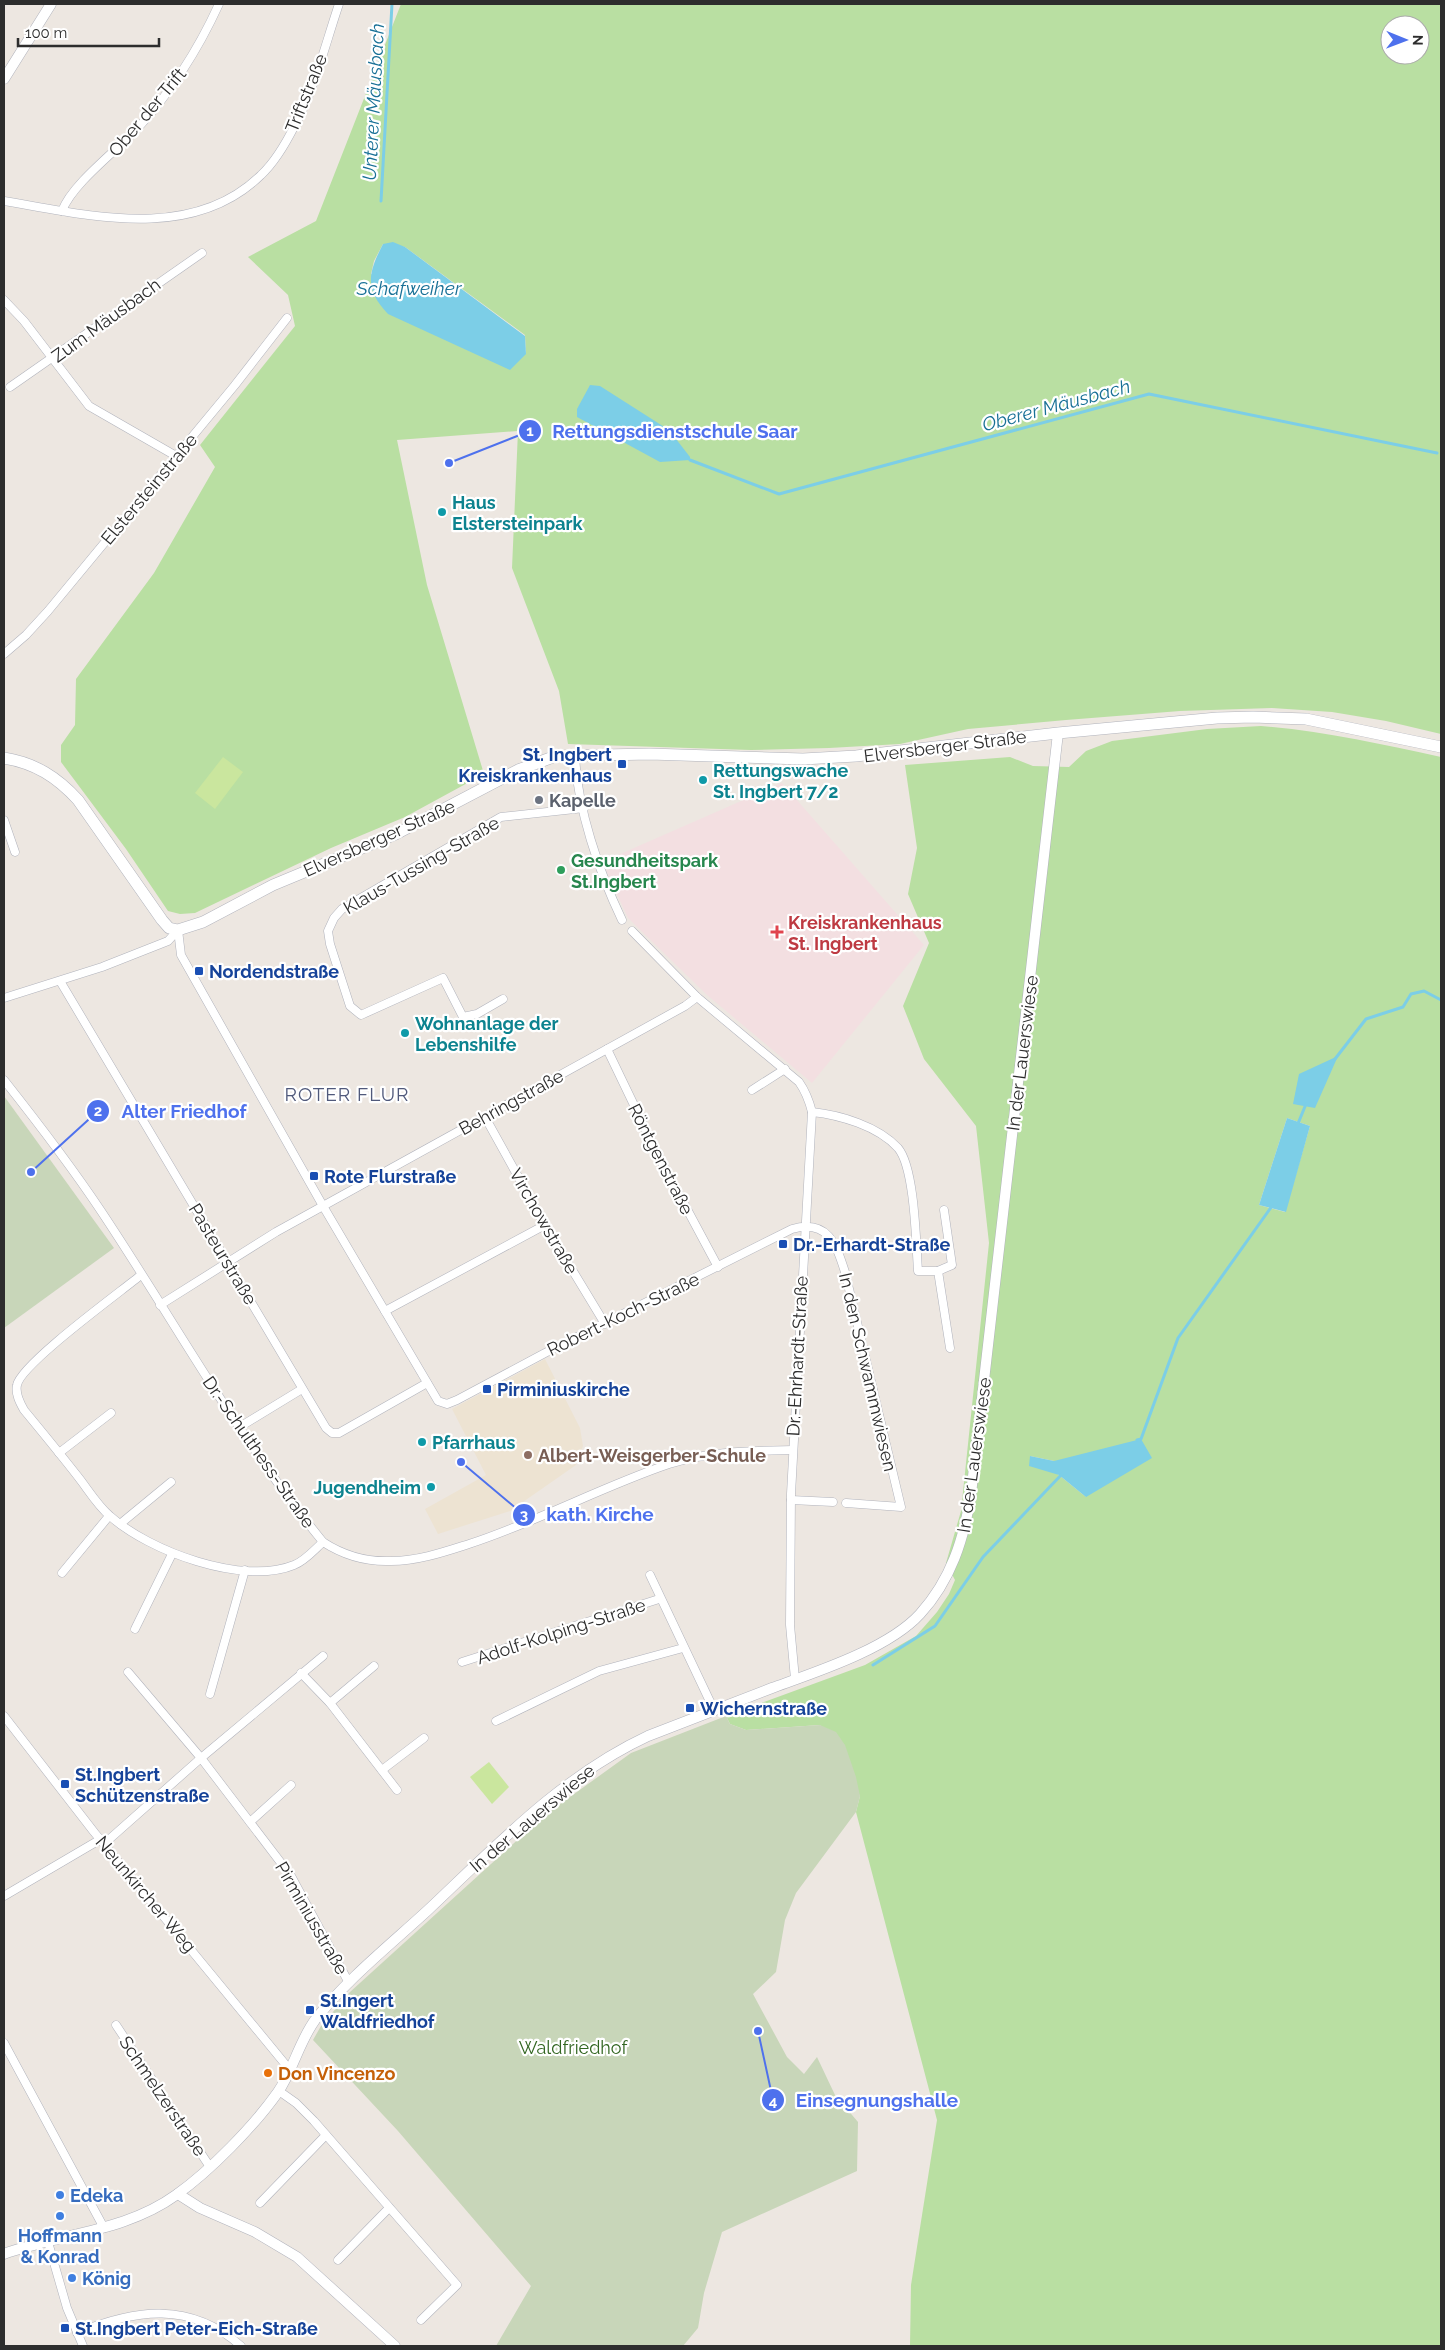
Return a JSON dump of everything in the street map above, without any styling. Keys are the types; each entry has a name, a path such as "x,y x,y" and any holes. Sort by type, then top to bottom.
{"main road":[{"name":"Elversberger Straße","path":"178,930 203,922 273,885 396,834 518,770 545,759 575,755 650,754 793,759 856,756 1058,733 1253,716 1306,719 1441,747"},
{"path":"4,758 40,768 66,787 78,800 162,920 169,928 178,930"}],"street":[{"path":"4,79 51,4"},
{"name":"Ober der Trift","path":"62,211 70,195 138,128 172,87 203,38 218,4"},
{"name":"Triftstraße","path":"4,200 118,220 164,218 219,203 243,190 261,176 277,156 296,124 339,4"},
{"name":"Zum Mäusbach","path":"10,387 202,253"},
{"path":"4,300 24,321 89,406 176,456"},
{"name":"Elstersteinstraße","path":"4,654 26,635 48,611 288,318"},
{"name":"In der Lauerswiese","path":"4,2254 104,2228 142,2215 178,2194 210,2167 254,2123 279,2091 314,2022 349,1983 466,1874 573,1779 618,1750 714,1710 795,1680 886,1639 918,1616 930,1603 953,1564 966,1524 1058,733"},
{"path":"575,755 575,769 601,868 622,920"},
{"name":"Klaus-Tussing-Straße","path":"503,999 477,1014 463,1017 443,978 361,1015 350,1006 330,944 328,931 334,918 342,909 501,817 584,808"},
{"path":"4,820 15,852"},
{"path":"4,998 60,981 168,941 178,930"},
{"path":"178,930 181,955 323,1206 427,1383"},
{"name":"Dr.-Ehrhardt-Straße","path":"632,931 697,997 785,1069 807,1093 812,1112 804,1227 791,1500 790,1625 795,1680"},
{"name":"Pasteurstraße","path":"60,981 326,1428 332,1433 339,1433 427,1383"},
{"name":"Behringstraße","path":"160,1305 227,1261 685,1006 697,997"},
{"name":"Röntgenstraße","path":"607,1049 659,1157 718,1266"},
{"path":"752,1090 785,1069"},
{"name":"Dr.-Schulthess-Straße","path":"4,1080 51,1139 101,1212 238,1428 292,1504 323,1542 334,1549 373,1560 392,1561 421,1558 492,1537 671,1464 711,1454 793,1450"},
{"path":"812,1112 841,1116 859,1123 898,1148 903,1156 913,1202 918,1272 938,1271 952,1265 944,1210"},
{"name":"Virchowstraße","path":"485,1117 545,1224 605,1324"},
{"path":"385,1312 545,1224"},
{"name":"Robert-Koch-Straße","path":"427,1383 438,1401 443,1403 457,1400 545,1353 792,1229 804,1227"},
{"name":"In den Schwammwiesen","path":"804,1227 825,1232 834,1239 840,1254 902,1507 846,1503"},
{"path":"938,1271 950,1348"},
{"path":"141,1275 30,1364 20,1378 17,1394 20,1403 109,1516 152,1545 172,1554 222,1567 268,1570 294,1565 308,1556 323,1542"},
{"path":"238,1428 302,1389"},
{"path":"59,1453 111,1413"},
{"path":"120,1524 171,1482"},
{"path":"791,1500 832,1502"},
{"path":"62,1573 109,1516"},
{"path":"135,1629 172,1554"},
{"path":"210,1694 245,1570"},
{"path":"650,1575 714,1710"},
{"name":"Adolf-Kolping-Straße","path":"462,1662 660,1599"},
{"path":"496,1721 599,1672 683,1648"},
{"path":"4,1896 103,1841 323,1656"},
{"path":"330,1703 374,1666"},
{"name":"Pirminiusstraße","path":"128,1672 201,1758 291,1876 349,1983"},
{"path":"301,1673 330,1703 397,1790"},
{"name":"Neunkircher Weg","path":"4,1716 103,1841 290,2070"},
{"path":"382,1770 424,1738"},
{"path":"250,1822 291,1785"},
{"name":"Schmelzerstraße","path":"116,2026 210,2167"},
{"path":"4,2044 104,2228"},
{"path":"279,2091 296,2103 326,2135 457,2285 421,2320"},
{"path":"260,2203 326,2135"},
{"path":"178,2194 200,2208 256,2232 297,2258 395,2346"},
{"path":"338,2260 389,2208"},
{"path":"48,2242 57,2276 83,2346"},
{"path":"77,2334 121,2318 156,2313 172,2314 195,2319 216,2328 241,2346"}],"shaded area":[{"name":"Kreiskrankenhaus St. Ingbert","path":"782,783 924,945 812,1083 707,995 628,918 602,862"},
{"name":"Albert-Weisgerber-Schule","path":"545,1359 580,1428 583,1446 576,1465 510,1511 438,1534 425,1509 486,1475 452,1409"}],"green space":[{"path":"401,4 1441,4 1441,734 1386,721 1332,712 1272,708 1180,711 1066,720 968,729 900,744 829,748 751,750 568,744 559,691 512,568 518,431 397,440 427,585 484,774 405,817 331,848 195,913 180,914 168,911 126,849 61,762 61,745 75,725 76,679 154,573 215,467 200,445 295,326 288,295 248,257 316,221","holes":["383,244 405,247 525,335 526,354 371,274 374,261"]},
{"path":"1261,726 1284,728 1352,739 1441,757 1441,2346 910,2346 911,2285 937,2120 856,1812 860,1796 820,1725 746,1730 730,1724 726,1716 865,1665 916,1636 937,1612 949,1594 955,1580 946,1563 961,1511 989,1243 976,1126 924,1059 903,1006 929,943 908,894 917,848 905,765 1010,757 1033,766 1069,767 1086,751 1112,741 1207,729","holes":["1287,1118 1310,1126 1285,1212 1259,1205","1030,1456 1054,1461 1086,1497 1059,1475"]},
{"path":"223,757 243,772 215,809 195,793"},
{"path":"4,1096 114,1248 4,1328"},
{"name":"Waldfriedhof","path":"726,1716 730,1724 746,1730 820,1725 836,1732 845,1745 856,1777 860,1796 856,1812 796,1893 785,1920 776,1972 753,1994 787,2057 804,2074 817,2057 835,2095 858,2122 857,2171 722,2232 704,2293 698,2328 683,2346 496,2346 531,2286 398,2131 313,2040 321,2026 350,1992 545,1815 631,1753"},
{"path":"489,1762 509,1787 492,1804 470,1777"}],"water":[{"name":"Schafweiher","path":"393,242 405,247 525,336 526,354 510,370 388,314 375,297 371,280 374,264 383,244"},
{"path":"590,385 600,386 669,430 690,457 690,460 660,462 577,417 577,409"},
{"path":"1338,1056 1315,1108 1293,1104 1299,1074"},
{"path":"1287,1118 1310,1126 1286,1212 1259,1205"},
{"path":"1141,1439 1152,1458 1086,1497 1059,1475 1029,1466 1030,1456 1054,1461"}],"waterway":[{"name":"Unterer Mäusbach","path":"381,201 392,4"},
{"name":"Oberer Mäusbach","path":"690,460 779,494 1149,394 1437,453"},
{"path":"1335,1059 1366,1019 1403,1007 1411,994 1424,991 1441,1000"},
{"path":"1297,1126 1306,1104"},
{"path":"1137,1440 1141,1439 1178,1338 1272,1206"},
{"path":"873,1665 935,1626 983,1557 1063,1473"}],"place":[{"name":"Rettungsdienstschule Saar","path":"449,463"},
{"name":"Haus Elstersteinpark","path":"442,512"},
{"name":"St. Ingbert Kreiskrankenhaus","path":"622,764"},
{"name":"Rettungswache St. Ingbert 7/2","path":"703,780"},
{"name":"Kapelle","path":"539,800"},
{"name":"Gesundheitspark St.Ingbert","path":"561,870"},
{"name":"Kreiskrankenhaus St. Ingbert","path":"777,932"},
{"name":"Nordendstraße","path":"199,971"},
{"name":"Wohnanlage der Lebenshilfe","path":"405,1033"},
{"name":"Alter Friedhof","path":"31,1172"},
{"name":"Rote Flurstraße","path":"314,1176"},
{"name":"Dr.-Erhardt-Straße","path":"783,1244"},
{"name":"Pirminiuskirche","path":"487,1389"},
{"name":"Pfarrhaus","path":"422,1442"},
{"name":"Albert-Weisgerber-Schule","path":"528,1455"},
{"name":"kath. Kirche","path":"461,1462"},
{"name":"Jugendheim","path":"431,1487"},
{"name":"Wichernstraße","path":"690,1708"},
{"name":"St.Ingbert Schützenstraße","path":"65,1784"},
{"name":"St.Ingert Waldfriedhof","path":"310,2010"},
{"name":"Einsegnungshalle","path":"758,2031"},
{"name":"Don Vincenzo","path":"268,2073"},
{"name":"Edeka","path":"60,2195"},
{"name":"Hoffmann & Konrad","path":"60,2216"},
{"name":"König","path":"72,2278"},
{"name":"St.Ingbert Peter-Eich-Straße","path":"65,2328"}],"district":[{"name":"ROTER FLUR","path":"347,1094"}]}
